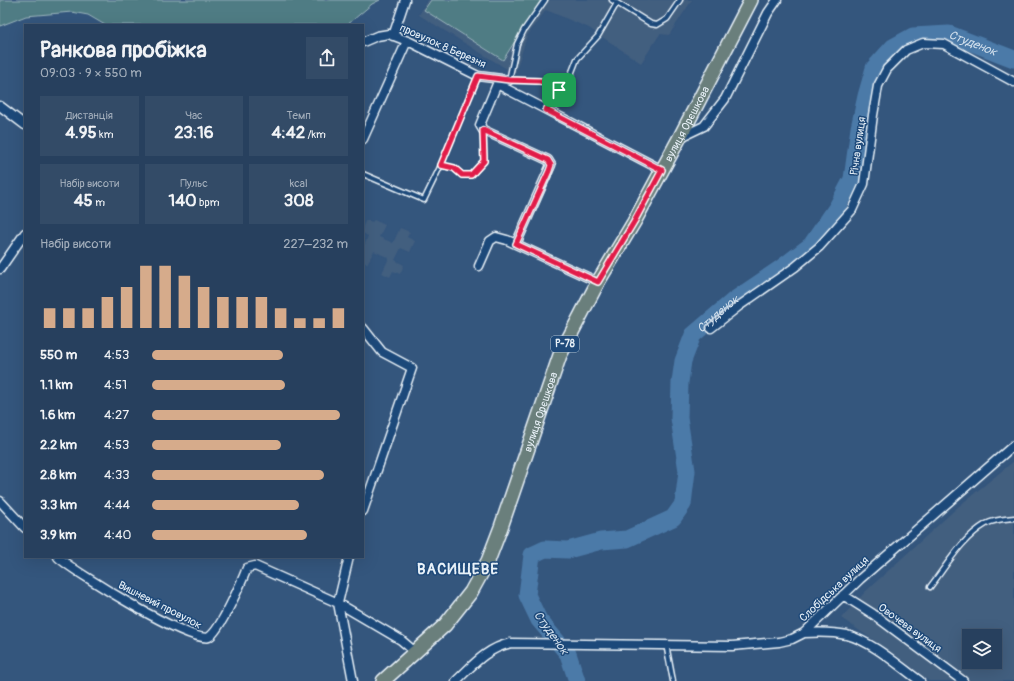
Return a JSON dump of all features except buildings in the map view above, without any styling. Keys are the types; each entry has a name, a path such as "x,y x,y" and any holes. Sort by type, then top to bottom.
{"main road":[{"name":"вулиця Орєшкова","path":"382,681 446,625 470,592 488,561 560,355 598,282 634,222 680,137 751,0"}],"street":[{"path":"393,36 406,0"},
{"path":"680,137 704,126 725,98 776,0"},
{"name":"провулок 8 Березня","path":"364,42 377,36 389,34 407,41 478,76 509,80"},
{"path":"364,137 407,41"},
{"name":"Річна вулиця","path":"711,328 820,247 852,210 864,184 878,86 887,69 906,50 923,43 944,44 1014,82"},
{"path":"509,80 497,84 480,125 483,130 548,160 551,165 516,244"},
{"path":"497,84 662,170"},
{"path":"0,106 24,124"},
{"path":"0,268 24,234"},
{"path":"479,266 490,241 496,236 598,282"},
{"path":"364,329 382,352 412,368 364,508"},
{"name":"Слобідська вулиця","path":"456,681 483,655 496,647 511,643 732,646 792,639 804,633 843,595 1014,445"},
{"path":"0,501 24,525"},
{"name":"Вишневий провулок","path":"59,558 101,587 173,626 199,637 208,638 215,633 248,568 255,566 338,603 401,640 415,652"},
{"path":"349,558 338,603 353,681"},
{"name":"Овочева вулиця","path":"843,595 873,614 964,681"},
{"path":"804,633 821,632 848,636 870,645 920,681"}],"lane":[{"path":"545,0 524,30 517,44 509,80 540,81 559,90"},
{"path":"612,0 650,24 657,25 667,19 680,0"},
{"path":"546,110 559,90 570,77 576,59 598,36 617,3"},
{"path":"364,174 424,200 441,165 478,76"},
{"path":"441,165 454,168 462,175 471,175 484,161 483,130"},
{"path":"930,587 965,541 986,524 997,520 1014,519"},
{"path":"666,644 673,681"}],"shaded area":[{"path":"428,0 692,0 669,35 660,34 641,63 589,28 546,10 527,36 515,74 419,15"},
{"path":"366,220 372,222 374,220 385,225 379,237 393,243 400,228 410,232 407,237 415,241 410,252 401,248 395,260 404,265 400,274 393,271 390,277 382,273 389,258 374,251 367,264 364,262 364,244 368,236 364,234 364,224"},
{"path":"1014,461 1014,681 929,681 901,659 841,618 865,592 959,506"}],"green space":[{"path":"0,0 380,0 372,4 348,24 103,24 88,15 72,12 26,16 0,26"},
{"path":"431,0 541,0 503,60 424,10"}],"waterway":[{"name":"Студенок","path":"577,681 568,654 539,620 527,595 532,555 545,549 568,550 601,541 627,539 673,518 683,504 687,471 679,418 680,382 683,361 693,335 734,300 781,268 811,245 837,207 852,179 859,128 874,68 893,47 913,36 949,34 1014,59"}],"district":[{"name":"ВАСИЩЕВЕ","path":"458,569"}],"route":[{"path":"478,76 509,80 540,81 559,90 546,110 662,170 634,222 598,282 516,244 549,171 551,165 548,160 483,130 484,161 471,175 462,175 454,168 441,165 478,76"}]}
